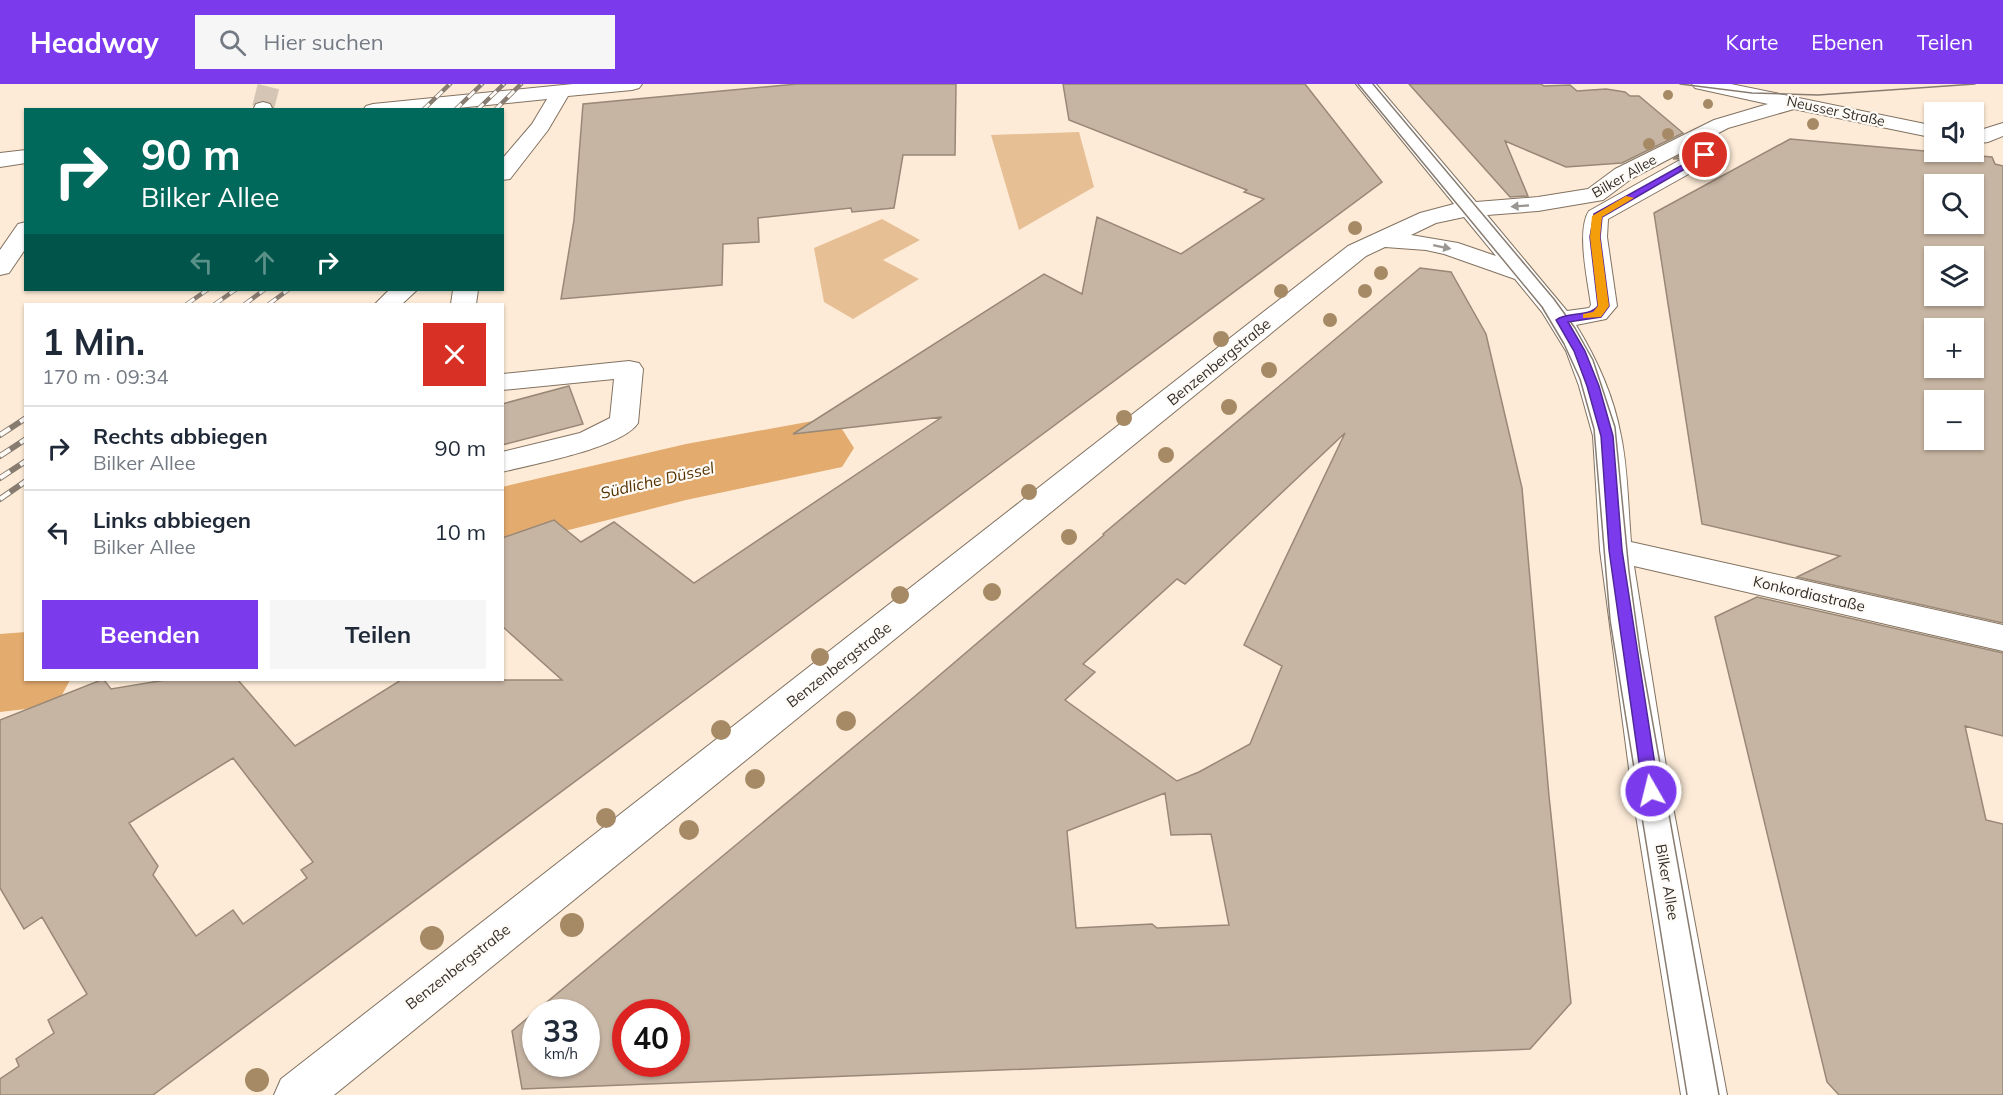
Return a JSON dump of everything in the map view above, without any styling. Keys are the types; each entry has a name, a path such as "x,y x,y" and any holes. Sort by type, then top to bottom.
{"street":[{"path":"393,108 632,84"},
{"name":"Bilker Allee","path":"1366,84 1561,320 1579,351 1600,408 1607,436 1616,550 1651,791 1704,1095"},
{"name":"Neusser Straße","path":"1702,84 1924,130"},
{"path":"504,172 541,126 561,91"},
{"name":"Bilker Allee","path":"1470,209 1570,201 1595,195 1623,174 1721,124 1796,102"},
{"name":"Bilker Allee","path":"1561,320 1597,314 1604,306 1595,237 1597,216 1796,102"},
{"path":"1984,137 2003,129"},
{"path":"1984,146 2003,151"},
{"path":"0,160 24,156"},
{"path":"1570,201 1597,216"},
{"name":"Benzenbergstraße","path":"298,1095 1357,251 1428,218 1451,211 1470,209"},
{"path":"0,225 20,232 0,268"},
{"name":"Benzenbergstraße","path":"1384,240 1426,243 1450,248 1524,274"},
{"path":"388,303 403,291"},
{"path":"504,382 629,369 624,423 589,440 504,461"},
{"name":"Konkordiastraße","path":"1616,550 2003,638"}],"shaded area":[{"path":"1079,132 1094,187 1019,230 991,135"},
{"path":"882,219 920,240 883,260 919,279 853,319 824,302 814,248"}],"building":[{"path":"797,84 956,84 955,155 903,155 894,208 852,212 851,208 758,218 759,242 723,244 722,285 561,299 574,220 583,104"},
{"path":"1063,84 1305,84 1382,182 153,1095 0,1095 0,1079 19,1066 16,1059 54,1033 48,1020 87,994 42,917 24,929 0,888 0,720 98,681 105,681 111,689 159,681 239,681 295,746 399,681 562,680 504,628 504,537 554,520 581,542 614,522 694,583 942,417 793,434 1044,274 1082,294 1097,217 1181,254 1264,199 1244,192 1247,190 1069,120","holes":["233,758 313,862 301,870 307,878 243,924 233,910 196,936 153,875 158,866 129,823"]},
{"path":"1409,84 1570,85 1577,91 1606,89 1625,92 1630,96 1639,96 1683,133 1622,163 1566,167 1505,141 1528,196 1510,197"},
{"path":"1790,139 1924,151 1924,162 1984,162 1984,156 1992,157 1995,164 2003,166 2003,623 1797,577 1840,556 1702,524 1654,213"},
{"path":"1698,146 1711,157 1673,159"},
{"path":"1420,268 1451,272 1486,334 1522,488 1549,796 1571,1003 1530,1049 522,1089 512,1031 522,1023 522,1077 600,1077 600,999 551,999 914,697","holes":["1345,433 1244,645 1282,666 1250,744 1199,772 1177,781 1065,700 1095,672 1083,664 1177,579 1185,584","1165,793 1171,835 1211,834 1229,925 1157,928 1152,924 1076,928 1067,831"]},
{"path":"569,386 583,424 504,444 504,403"},
{"path":"1757,597 2003,653 2003,736 1965,726 1986,820 2003,824 2003,1095 1839,1095 1827,1082 1715,617"}],"waterway":[{"name":"Südliche Düssel","path":"504,517 686,472 813,448"},
{"name":"Südliche Düssel","path":"0,673 24,670"}],"tunnel":[{"path":"263,108 269,84"}],"tram line":[{"path":"1358,84 1542,307 1564,344 1580,379 1594,429 1610,620 1687,1095"},
{"path":"1373,84 1554,299 1575,328 1593,360 1615,427 1629,571 1640,651 1719,1095"},
{"path":"1680,84 1752,93 1818,95 1975,84"}],"railway":[{"path":"425,108 450,84"},
{"path":"457,108 482,84"},
{"path":"479,108 504,84"},
{"path":"497,108 521,84"},
{"path":"188,303 206,291"},
{"path":"216,303 234,291"},
{"path":"246,303 263,291"},
{"path":"270,303 287,291"},
{"path":"0,435 24,419"},
{"path":"0,456 24,440"},
{"path":"0,478 24,462"},
{"path":"0,499 24,482"}],"slow traffic":[{"path":"1587,316 1597,314 1604,306 1595,237 1597,216 1630,198"}],"route":[{"path":"1651,791 1616,550 1607,436 1593,386 1579,351 1561,320 1597,314 1604,306 1595,237 1597,216 1705,155"}]}
